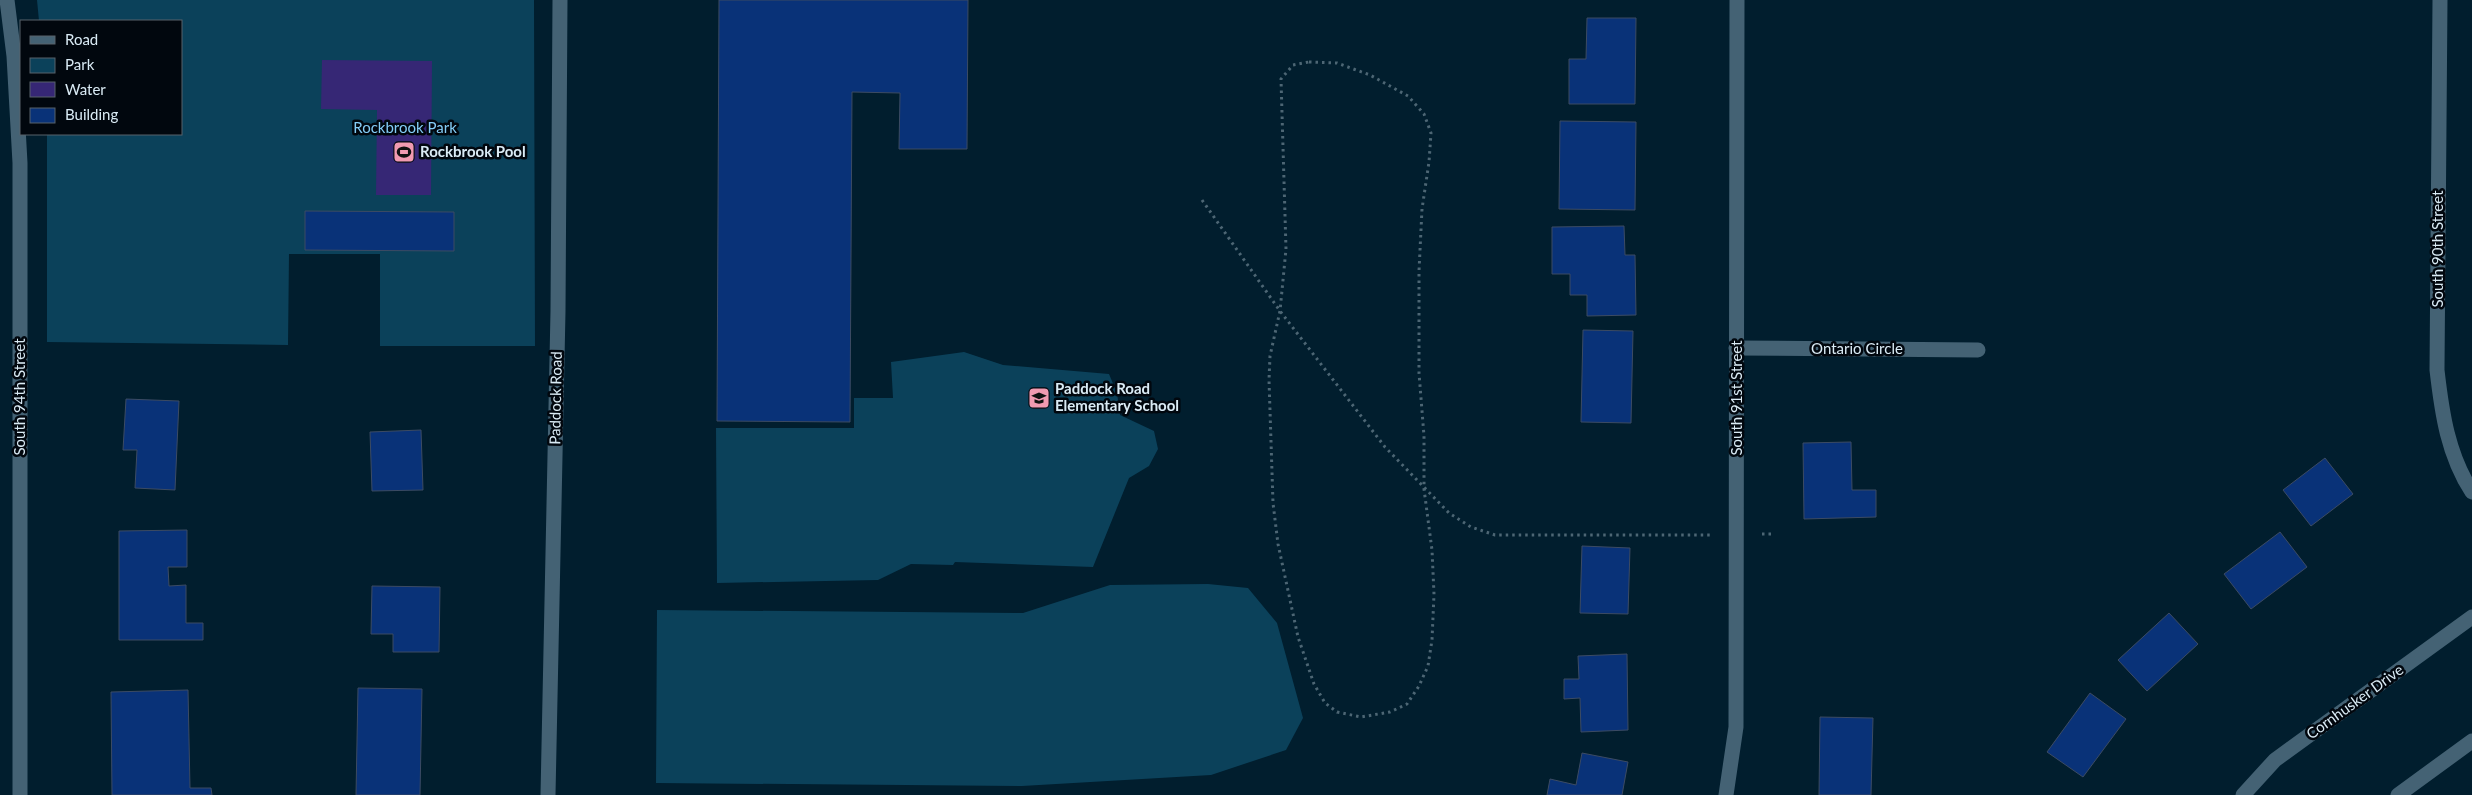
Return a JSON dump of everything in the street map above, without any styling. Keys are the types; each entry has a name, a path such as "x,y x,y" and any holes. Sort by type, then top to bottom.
{"street":[{"name":"South 94th Street","path":"7,0 14,56 20,163 20,795"},
{"name":"Paddock Road","path":"548,795 558,328 560,0"},
{"name":"South 91st Street","path":"1726,795 1736,727 1737,0"},
{"name":"South 90th Street","path":"2440,0 2437,370 2443,420 2453,455 2472,492"},
{"name":"Ontario Circle","path":"1736,348 1978,350"},
{"name":"Cornhusker Drive","path":"2243,795 2275,760 2472,617"},
{"path":"2398,795 2472,741"}],"path":[{"path":"1309,62 1336,63 1370,75 1408,96 1424,114 1431,133 1422,209 1419,271 1419,372 1424,436 1424,489 1432,550 1434,594 1428,666 1419,686 1407,704 1390,712 1361,717 1336,712 1324,703 1314,684 1296,629 1278,544 1273,503 1268,380 1270,356 1280,311 1286,249 1281,80 1292,65 1309,62"},
{"path":"1202,200 1280,311 1385,447 1448,513 1471,527 1495,535 1774,534"}],"green space":[{"name":"Rockbrook Park","path":"37,0 534,0 535,346 380,346 380,254 289,254 288,345 47,342 47,135 182,135 182,20 39,20"},
{"path":"964,352 1003,365 1109,374 1117,393 1120,415 1154,431 1158,449 1149,466 1129,478 1093,567 955,562 953,565 911,564 878,580 717,583 716,428 854,428 854,398 893,398 891,362"},
{"path":"1208,584 1248,588 1277,623 1303,718 1286,750 1211,775 1022,786 656,783 657,610 1023,613 1110,585"}],"water":[{"name":"Rockbrook Pool","path":"322,60 432,61 431,195 376,195 377,110 321,109"}],"building":[{"path":"719,0 968,0 967,149 899,149 900,93 852,92 850,422 717,421"},
{"path":"1587,18 1636,18 1635,104 1569,104 1569,59 1586,59"},
{"path":"1560,121 1636,122 1635,210 1559,209"},
{"path":"305,211 454,212 454,251 305,250"},
{"path":"1624,226 1625,255 1635,255 1636,315 1587,316 1587,295 1570,295 1570,274 1552,274 1552,227"},
{"path":"1583,330 1633,331 1631,423 1581,422"},
{"path":"126,399 179,401 175,490 135,488 137,450 123,450"},
{"path":"421,430 423,490 372,491 370,432"},
{"path":"1851,442 1852,490 1876,490 1876,517 1804,519 1803,443"},
{"path":"2325,458 2353,494 2311,526 2283,490"},
{"path":"187,530 187,567 168,567 169,586 186,585 186,623 203,623 203,640 119,640 119,531"},
{"path":"2280,532 2307,567 2251,609 2224,574"},
{"path":"1582,546 1630,548 1628,614 1580,613"},
{"path":"372,586 440,587 439,652 393,652 393,634 371,634"},
{"path":"2169,613 2198,644 2147,691 2118,660"},
{"path":"1627,654 1628,730 1581,732 1580,698 1564,699 1564,679 1579,679 1578,656"},
{"path":"358,688 422,689 420,795 356,795"},
{"path":"188,690 190,788 211,788 212,795 112,795 111,692"},
{"path":"2090,693 2126,719 2083,777 2047,752"},
{"path":"1820,717 1873,718 1871,795 1819,795"},
{"path":"1582,753 1628,762 1622,795 1547,795 1550,779 1576,785"}],"place":[{"name":"Rockbrook Pool","path":"404,152"},
{"name":"Paddock Road Elementary School","path":"1039,398"}]}
